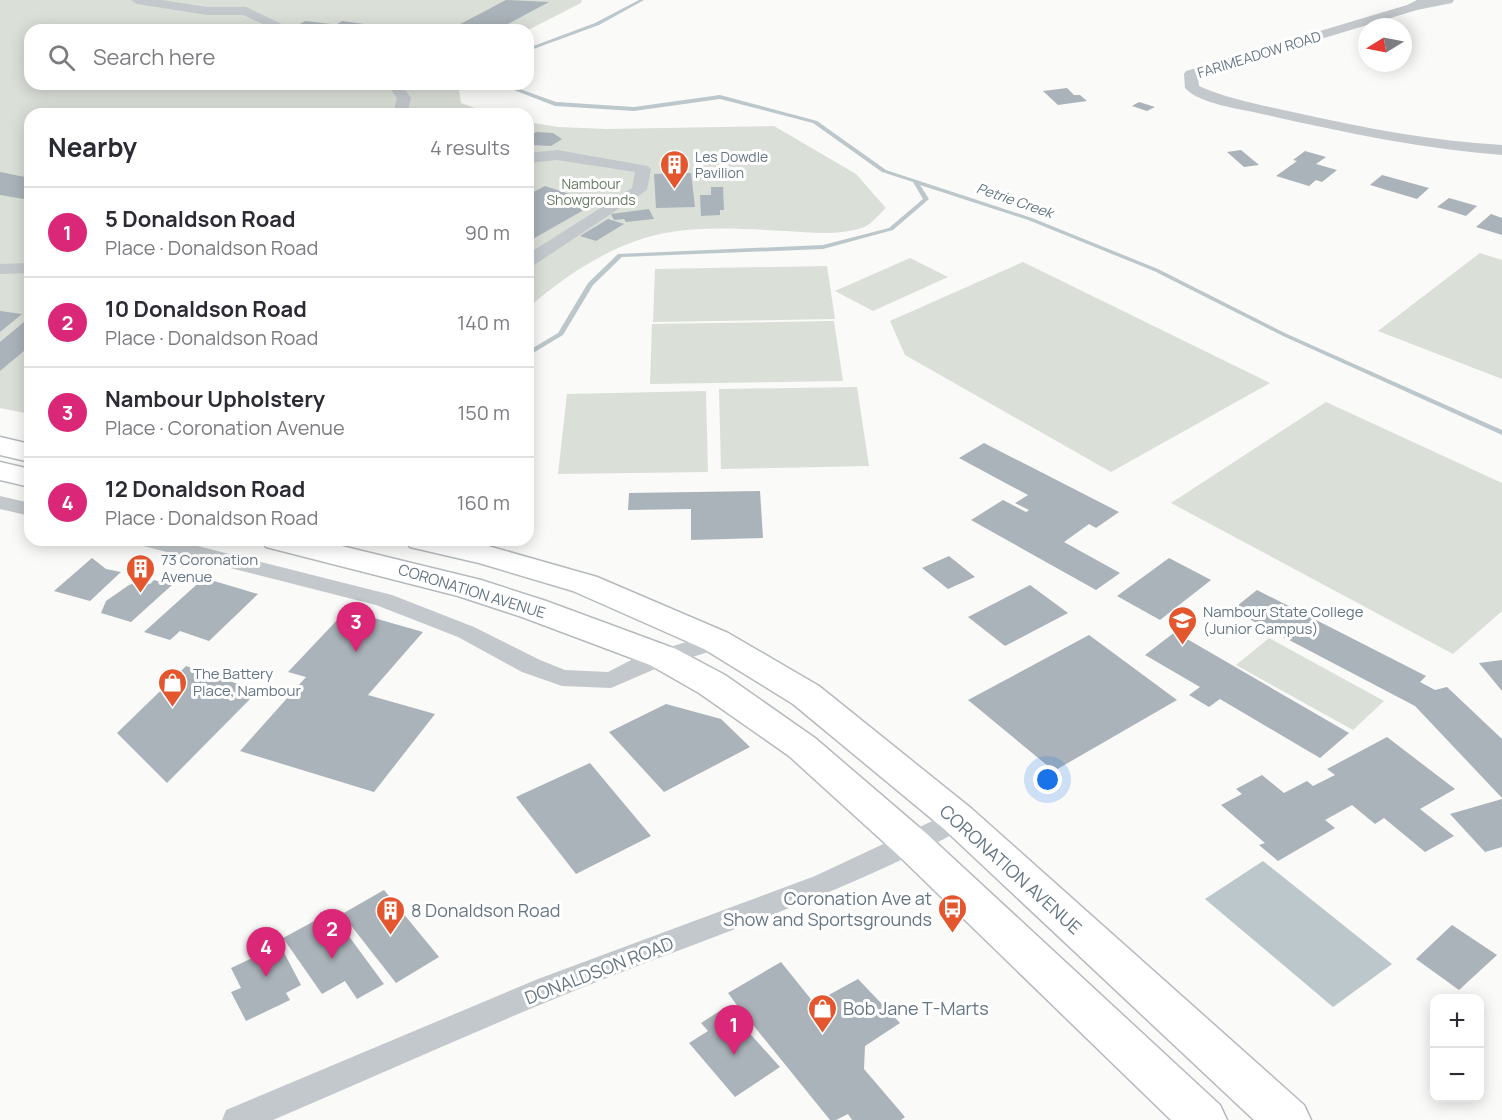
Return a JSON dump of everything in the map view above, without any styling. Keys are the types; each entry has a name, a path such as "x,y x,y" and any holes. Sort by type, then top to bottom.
{"main road":[{"path":"0,446 24,452"},
{"path":"0,471 24,477"},
{"name":"CORONATION AVENUE","path":"301,546 469,588 589,628 663,657 712,684 802,747 913,845 1203,1120"},
{"name":"CORONATION AVENUE","path":"449,546 486,554 585,584 716,641 806,695 958,819 1287,1120"}],"street":[{"path":"136,0 207,11 246,11 254,17 272,24"},
{"name":"FARIMEADOW ROAD","path":"1426,0 1411,8 1191,74 1192,88 1216,99 1456,148 1502,150"},
{"path":"1411,8 1448,0"},
{"path":"398,90 404,98 402,108"},
{"path":"534,157 557,155 643,169 639,190 534,257"},
{"path":"0,269 24,268"},
{"path":"0,502 24,508"},
{"path":"171,546 384,600 466,632 531,666 562,678 610,680 663,657 716,641"},
{"name":"DONALDSON ROAD","path":"238,1120 592,971 802,893 913,845 958,819"}],"green space":[{"path":"0,0 582,0 581,3 534,27 534,24 24,24 24,90 459,90 461,103 475,108 24,108 24,413 0,408"},
{"name":"Nambour Showgrounds","path":"534,123 558,127 608,129 774,126 856,174 886,208 865,227 843,232 714,229 685,230 651,236 613,250 560,282 534,303"},
{"path":"1480,253 1502,260 1502,379 1378,331"},
{"path":"910,258 948,277 873,311 835,291"},
{"path":"1023,262 1270,383 1111,472 905,355 890,321"},
{"path":"827,266 835,319 653,322 655,269"},
{"path":"834,321 843,381 650,384 652,324"},
{"path":"857,387 869,466 721,469 719,389"},
{"path":"706,391 708,472 558,474 567,394"},
{"path":"1326,402 1502,483 1502,611 1453,654 1171,503"},
{"path":"1269,638 1384,701 1353,730 1236,665"}],"shaded area":[{"path":"1263,861 1392,964 1333,1007 1205,899"}],"building":[{"path":"506,0 549,2 508,24 460,24"},
{"path":"305,21 331,24 300,24"},
{"path":"342,21 364,24 337,24"},
{"path":"1067,88 1074,95 1080,95 1087,101 1058,105 1043,91"},
{"path":"1139,102 1155,107 1147,111 1132,106"},
{"path":"534,133 553,133 562,139 551,146 534,145"},
{"path":"1241,150 1259,165 1244,167 1227,152"},
{"path":"1305,151 1326,157 1316,164 1337,170 1322,182 1316,180 1309,186 1276,176 1297,161 1293,160"},
{"path":"0,172 24,177 24,199 0,195"},
{"name":"Les Dowdle Pavilion","path":"691,173 695,207 656,208 654,174"},
{"path":"1382,175 1429,188 1417,199 1370,185"},
{"path":"545,186 596,203 534,238 534,192"},
{"path":"711,187 723,187 724,210 720,210 720,215 701,216 700,195 711,195"},
{"path":"1449,198 1477,206 1466,216 1437,207"},
{"path":"649,209 654,219 626,222 624,219 614,220 611,214"},
{"path":"1491,214 1502,218 1502,235 1476,227"},
{"path":"608,219 624,224 596,241 580,236"},
{"path":"0,311 22,314 0,332"},
{"path":"24,322 24,351 0,371 0,342"},
{"path":"984,443 1119,512 1096,528 1089,524 1064,542 1120,573 1096,590 971,520 1003,500 1026,512 1029,510 1015,503 1028,495 959,458"},
{"path":"760,491 763,538 691,540 691,509 628,510 629,493"},
{"path":"949,556 975,577 948,589 922,568"},
{"path":"92,558 106,569 121,572 90,601 54,591"},
{"path":"1169,558 1211,580 1160,620 1117,596"},
{"path":"204,578 258,594 209,641 180,631 170,640 144,632"},
{"name":"73 Coronation Avenue","path":"154,580 172,585 131,622 101,613 106,601 129,585 142,581 150,584"},
{"path":"1030,585 1068,613 1005,646 968,617"},
{"path":"1257,590 1426,676 1420,682 1435,690 1447,687 1502,739 1502,798 1415,706 1232,610"},
{"path":"353,612 423,632 368,695 435,714 374,792 240,751 306,677 288,672 340,617"},
{"path":"1175,632 1349,733 1320,758 1220,699 1209,707 1189,695 1200,687 1145,655"},
{"path":"1089,635 1177,700 1054,771 968,700"},
{"path":"1502,660 1502,691 1479,663"},
{"path":"186,666 258,691 167,783 117,733"},
{"path":"666,704 721,719 750,747 664,792 609,732"},
{"path":"1387,737 1455,789 1420,809 1454,836 1425,852 1384,818 1375,824 1352,805 1325,820 1335,828 1278,861 1259,845 1265,843 1221,805 1242,794 1236,789 1262,775 1284,793 1307,781 1313,786 1335,775 1327,769"},
{"path":"590,763 651,836 576,874 516,797"},
{"path":"1502,799 1502,847 1485,852 1450,814"},
{"name":"8 Donaldson Road","path":"384,890 439,957 396,983 342,914"},
{"path":"331,912 384,984 357,999 345,981 322,994 283,938"},
{"path":"1452,925 1497,955 1459,990 1416,959"},
{"path":"280,945 301,985 286,993 290,1000 246,1021 231,992 241,988 231,968"},
{"name":"Bob Jane T-Marts","path":"781,962 814,1003 858,979 900,1023 865,1046 864,1069 905,1117 901,1120 852,1120 848,1114 836,1120 830,1120 728,993"},
{"path":"726,1007 780,1067 735,1097 689,1043 708,1031 701,1023"}],"waterway":[{"name":"Petrie Creek","path":"534,48 597,24 642,0"},
{"name":"Petrie Creek","path":"517,90 555,104 634,109 720,97 815,122 884,171 915,181"},
{"path":"534,350 561,334 590,284 620,255 823,247 891,229 926,199 915,181"},
{"name":"Petrie Creek","path":"915,181 1030,219 1156,270 1285,335 1502,433"}],"place":[{"name":"Les Dowdle Pavilion","path":"674,190"},
{"name":"73 Coronation Avenue","path":"140,594"},
{"name":"Nambour State College (Junior Campus)","path":"1182,646"},
{"name":"Nambour Upholstery","path":"356,652"},
{"name":"The Battery Place, Nambour","path":"172,708"},
{"name":"Coronation Ave at Show and Sportsgrounds","path":"953,934"},
{"name":"8 Donaldson Road","path":"390,936"},
{"name":"10 Donaldson Road","path":"332,959"},
{"name":"12 Donaldson Road","path":"266,977"},
{"name":"Bob Jane T-Marts","path":"822,1034"},
{"name":"5 Donaldson Road","path":"734,1055"}]}
